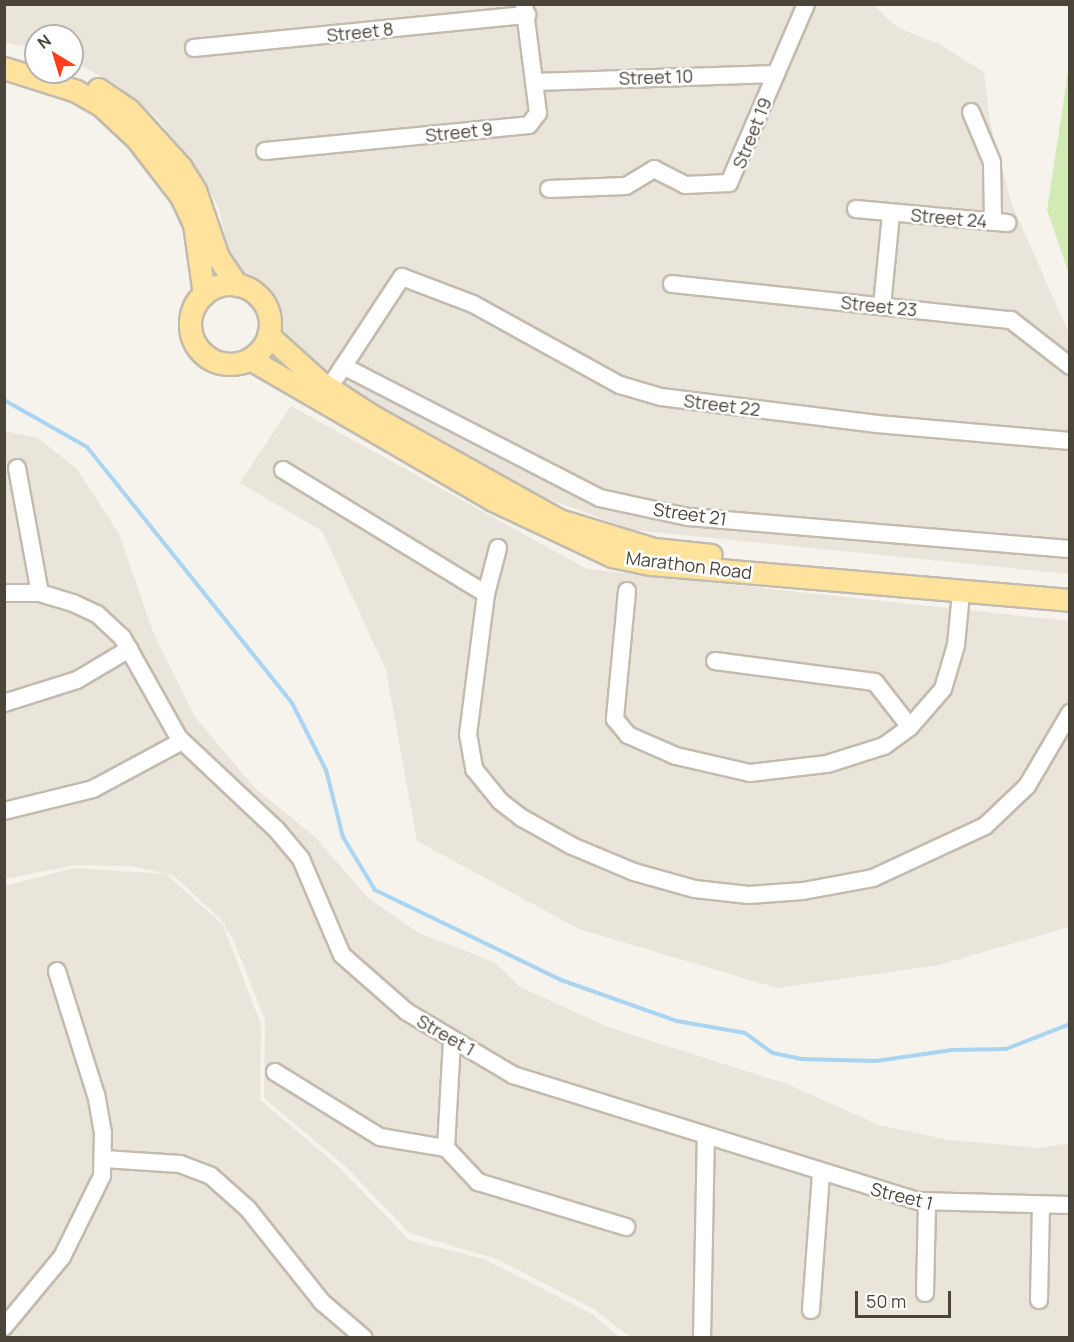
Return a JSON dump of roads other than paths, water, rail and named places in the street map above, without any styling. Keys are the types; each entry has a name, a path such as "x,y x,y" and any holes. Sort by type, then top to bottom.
{"main road":[{"path":"4,55 24,59"},
{"path":"4,68 76,91 102,106 137,139 181,196 194,224 204,294"},
{"path":"84,83 129,110 180,166 195,190 218,257 237,285 264,303 270,316 268,335 250,359 219,362 195,343 191,318 204,294 216,287 237,285"},
{"name":"Marathon Road","path":"268,335 329,388 559,520 654,549 1070,586"},
{"name":"Marathon Road","path":"250,359 493,500 612,555 651,564 961,593 1070,600"}],"street":[{"name":"Street 19","path":"549,189 626,186 654,169 685,185 729,183 806,4"},
{"name":"Street 8","path":"194,48 525,10"},
{"name":"Street 9","path":"265,151 529,125 538,113 525,10"},
{"name":"Street 10","path":"535,82 776,74"},
{"name":"Street 24","path":"856,209 891,214 1000,222 992,162 971,112"},
{"name":"Street 24","path":"882,306 891,214"},
{"name":"Street 22","path":"343,366 402,277 473,304 620,385 661,397 878,424 1070,441"},
{"name":"Street 23","path":"672,284 1011,320 1070,366"},
{"path":"329,388 343,366"},
{"name":"Street 21","path":"343,366 600,498 688,517 1070,549"},
{"path":"17,468 40,593"},
{"path":"283,470 486,594"},
{"path":"498,548 486,594 468,734 474,769 500,801 572,846 694,889 749,895 803,891 873,878 930,856 985,826 1027,786 1070,713"},
{"path":"627,591 615,719 628,735 676,756 750,773 827,764 884,747 910,727 943,689 956,645 961,593"},
{"name":"Street 1","path":"4,593 40,593 97,614 129,649 182,741 276,829 301,859 342,955 407,1012 452,1039 513,1074 821,1173 927,1203 1041,1207 1070,1205"},
{"path":"4,703 77,680 129,649"},
{"path":"715,662 875,682 910,727"},
{"path":"4,811 93,789 182,741"},
{"path":"4,1327 62,1257 91,1204 104,1159 96,1095 57,971"},
{"path":"446,1148 452,1039"},
{"path":"274,1072 380,1137 446,1148 478,1182 626,1227"},
{"path":"702,1338 706,1136"},
{"path":"104,1159 180,1164 211,1176 248,1209 322,1302 364,1338"},
{"path":"811,1310 821,1173"},
{"path":"925,1293 927,1203"},
{"path":"1039,1300 1041,1207"}],"waterway":[{"path":"4,400 87,447 292,703 326,770 343,837 375,890 561,980 677,1021 745,1033 773,1053 801,1059 876,1061 952,1050 1006,1049 1070,1024"}]}
